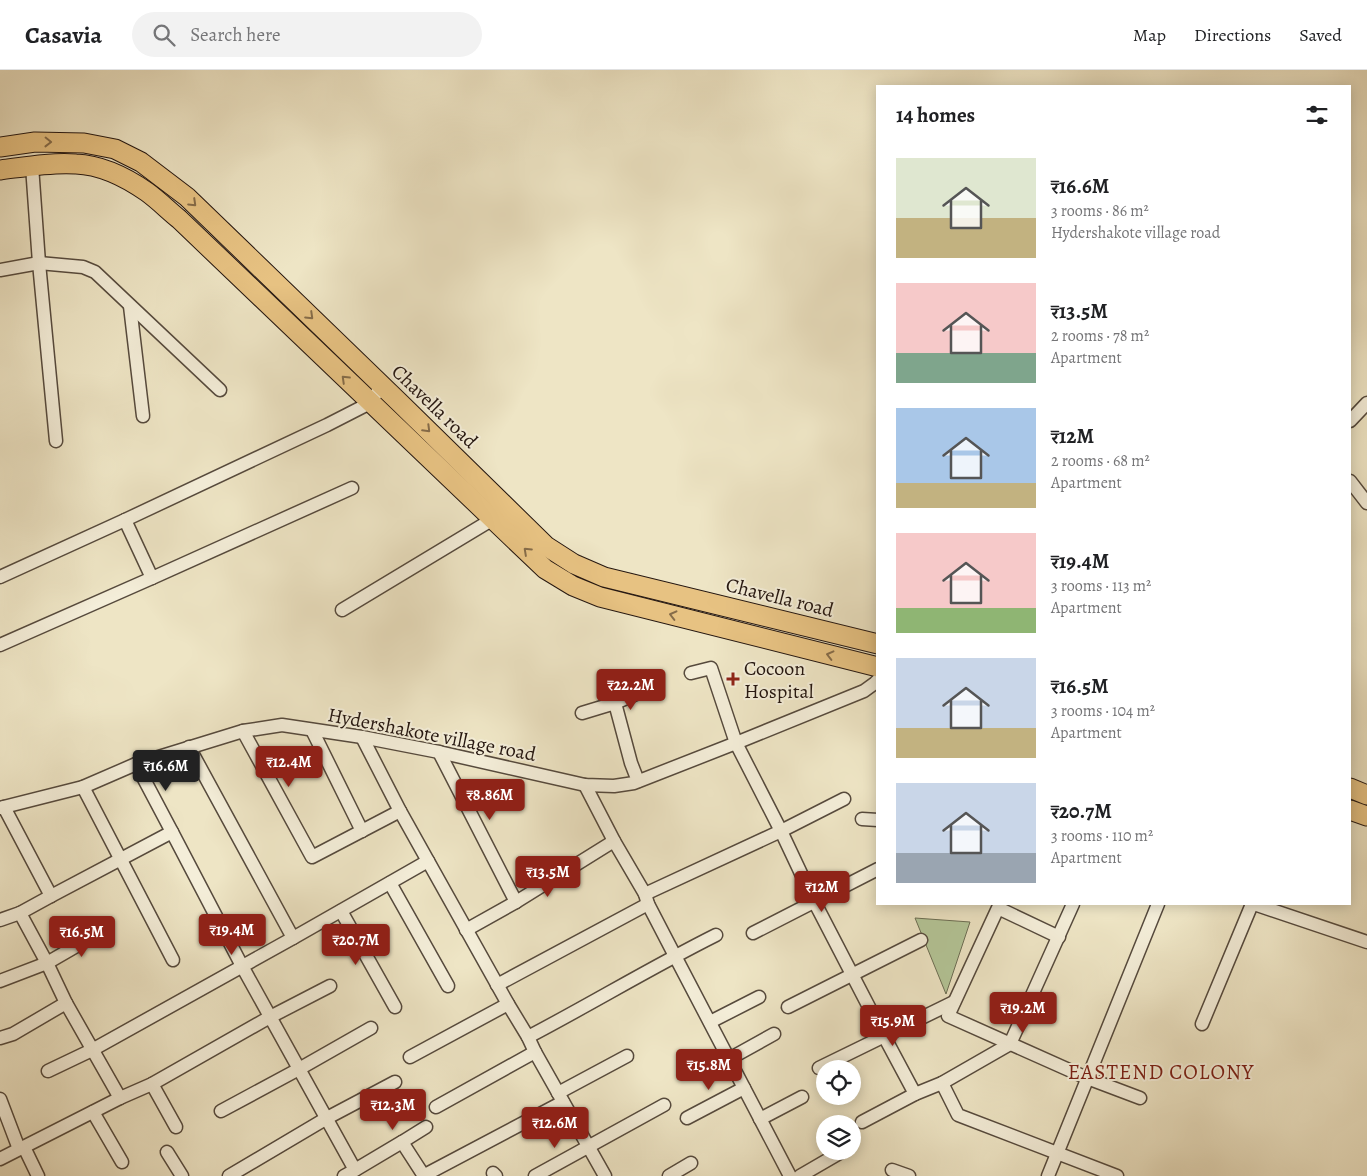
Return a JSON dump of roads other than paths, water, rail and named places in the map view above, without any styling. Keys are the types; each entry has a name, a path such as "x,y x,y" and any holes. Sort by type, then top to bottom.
{"highway":[{"name":"Chavella road","path":"0,147 35,142 84,142 114,149 141,162 187,197 546,546 574,564 604,577 876,644"},
{"name":"Chavella road","path":"0,170 32,166 77,164 98,168 118,175 146,192 179,219 546,569 573,586 600,597 876,666"},
{"path":"1351,788 1367,794"},
{"path":"1351,810 1367,816"}],"street":[{"path":"32,166 56,442"},
{"path":"0,270 39,263 83,267 94,272 220,390"},
{"path":"130,306 143,416"},
{"path":"0,577 327,425 370,403 382,386"},
{"path":"1351,419 1367,403"},
{"path":"1351,482 1367,503"},
{"path":"0,645 352,488"},
{"path":"342,610 493,519"},
{"path":"125,520 152,578"},
{"path":"691,673 711,668 736,743 781,831 814,902 915,1094"},
{"name":"Hydershakote village road","path":"2,807 83,787 136,764 243,732 282,725 362,737 439,752 584,785 614,786 638,781 736,743 864,691 876,682"},
{"path":"582,713 615,703 645,690"},
{"path":"615,703 631,763 638,781"},
{"path":"312,730 362,831"},
{"path":"243,732 312,857 400,811"},
{"path":"362,737 400,811 605,1176"},
{"path":"189,748 293,938"},
{"path":"439,752 516,902"},
{"path":"136,764 242,966 327,1118 349,1173 426,1127"},
{"path":"584,785 646,899 790,1176"},
{"path":"83,787 173,960"},
{"path":"497,985 646,899 844,799"},
{"path":"2,807 51,896"},
{"path":"862,819 876,820"},
{"path":"0,920 20,913 172,832"},
{"path":"466,930 516,902 614,841"},
{"path":"48,1071 92,1050 428,861"},
{"path":"753,933 876,870"},
{"path":"390,883 448,986"},
{"path":"862,1122 915,1094 942,1083 1010,1044 1073,905"},
{"path":"1048,1176 1158,905"},
{"path":"1202,1024 1253,905"},
{"path":"1256,905 1367,942"},
{"path":"1059,937 998,908 948,1016 1087,1078 1140,1098"},
{"path":"341,911 395,1007"},
{"path":"20,913 47,962 66,1003 120,1098"},
{"path":"0,981 47,962 104,930"},
{"path":"528,1037 716,935"},
{"path":"788,1007 921,940"},
{"path":"0,1159 120,1098 152,1084 270,1017 330,986"},
{"path":"710,1022 759,997"},
{"path":"835,1060 954,1002"},
{"path":"0,1038 13,1034 66,1003"},
{"path":"410,1057 508,1004"},
{"path":"221,1111 372,1028"},
{"path":"729,1059 774,1034"},
{"path":"436,1107 535,1052"},
{"path":"402,1142 424,1176 627,1056"},
{"path":"229,1176 327,1118 395,1082"},
{"path":"942,1083 958,1115 1117,1176"},
{"path":"152,1084 176,1126"},
{"path":"687,1118 744,1088"},
{"path":"760,1119 802,1097"},
{"path":"0,1099 22,1148 38,1176"},
{"path":"535,1176 664,1104"},
{"path":"92,1112 122,1162"},
{"path":"167,1152 182,1176"},
{"path":"800,1176 828,1160"},
{"path":"669,1176 691,1163"},
{"path":"892,1170 909,1176"}],"place":[{"name":"Cocoon Hospital","path":"733,679"}],"district":[{"name":"EASTEND COLONY","path":"1161,1072"}]}
